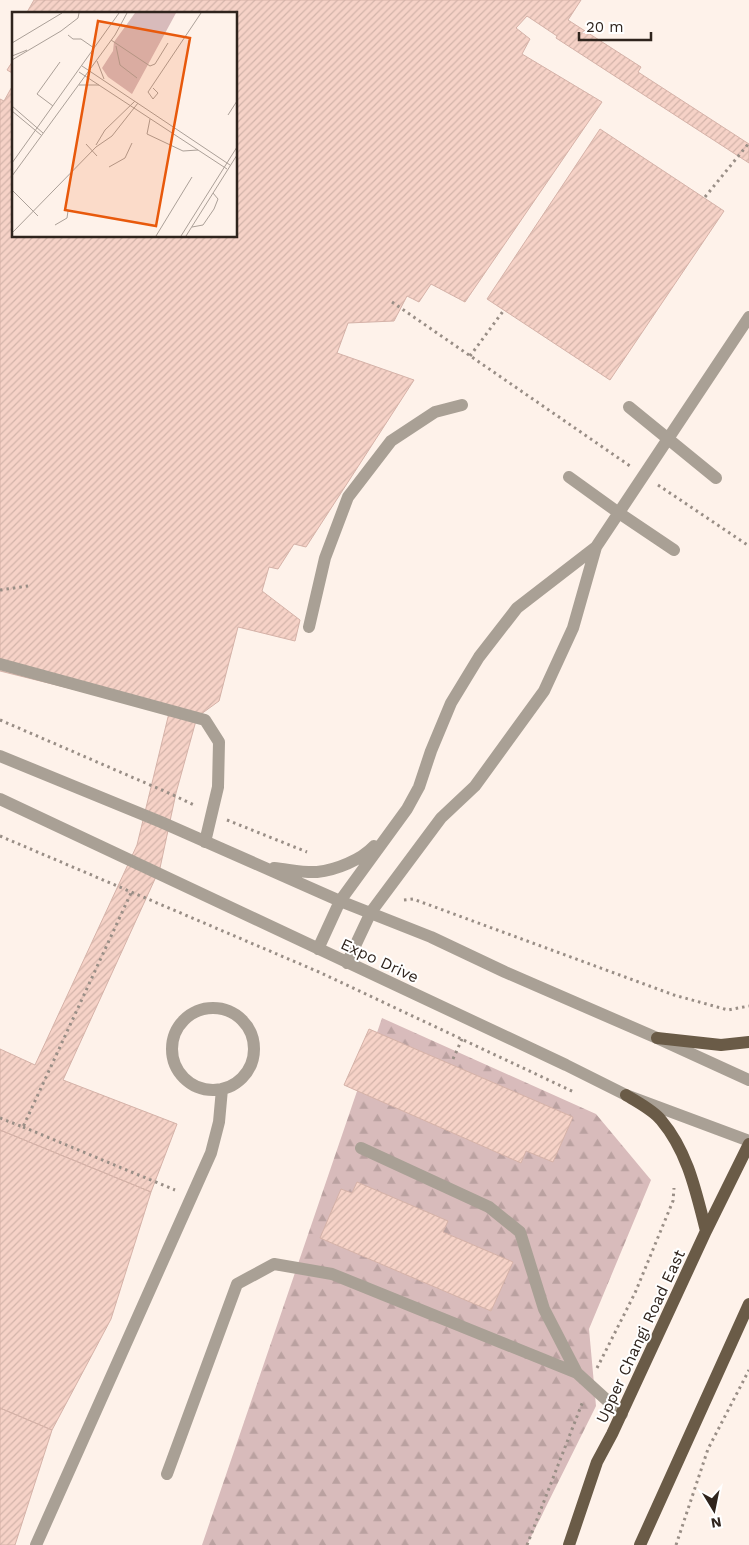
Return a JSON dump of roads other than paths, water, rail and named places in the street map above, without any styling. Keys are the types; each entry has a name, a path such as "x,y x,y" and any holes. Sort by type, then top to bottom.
{"main road":[{"path":"657,1038 721,1045 749,1042"},
{"path":"626,1095 660,1118 678,1146 692,1177 706,1231"},
{"name":"Upper Changi Road East","path":"569,1545 597,1462 622,1414 749,1142"},
{"path":"640,1545 744,1325 749,1304"}],"street":[{"path":"318,949 340,901 407,809 419,787 431,751 451,703 478,657 517,608 596,547 749,317"},
{"path":"309,627 325,558 348,497 391,441 436,412 462,405"},
{"path":"629,407 716,478"},
{"path":"569,477 619,514 674,550"},
{"path":"347,963 371,912 441,818 475,786 544,692 573,628 596,547"},
{"path":"0,664 205,720 219,742 218,787 205,842"},
{"path":"0,756 161,822 340,901 431,937 505,972 749,1080"},
{"name":"Expo Drive","path":"0,799 626,1095 749,1142"},
{"path":"261,867 317,872 347,864 368,852 407,809"},
{"path":"219,1007 235,1013 247,1024 254,1039 254,1055 248,1071 237,1082 222,1089 206,1090 190,1084 178,1073 172,1058 171,1042 177,1026 188,1015 203,1008 219,1007"},
{"path":"36,1545 211,1153 219,1122 222,1089"},
{"path":"361,1148 488,1207 520,1232 544,1309 577,1373 622,1414"},
{"path":"167,1474 237,1284 274,1264 332,1274 577,1373"}]}
